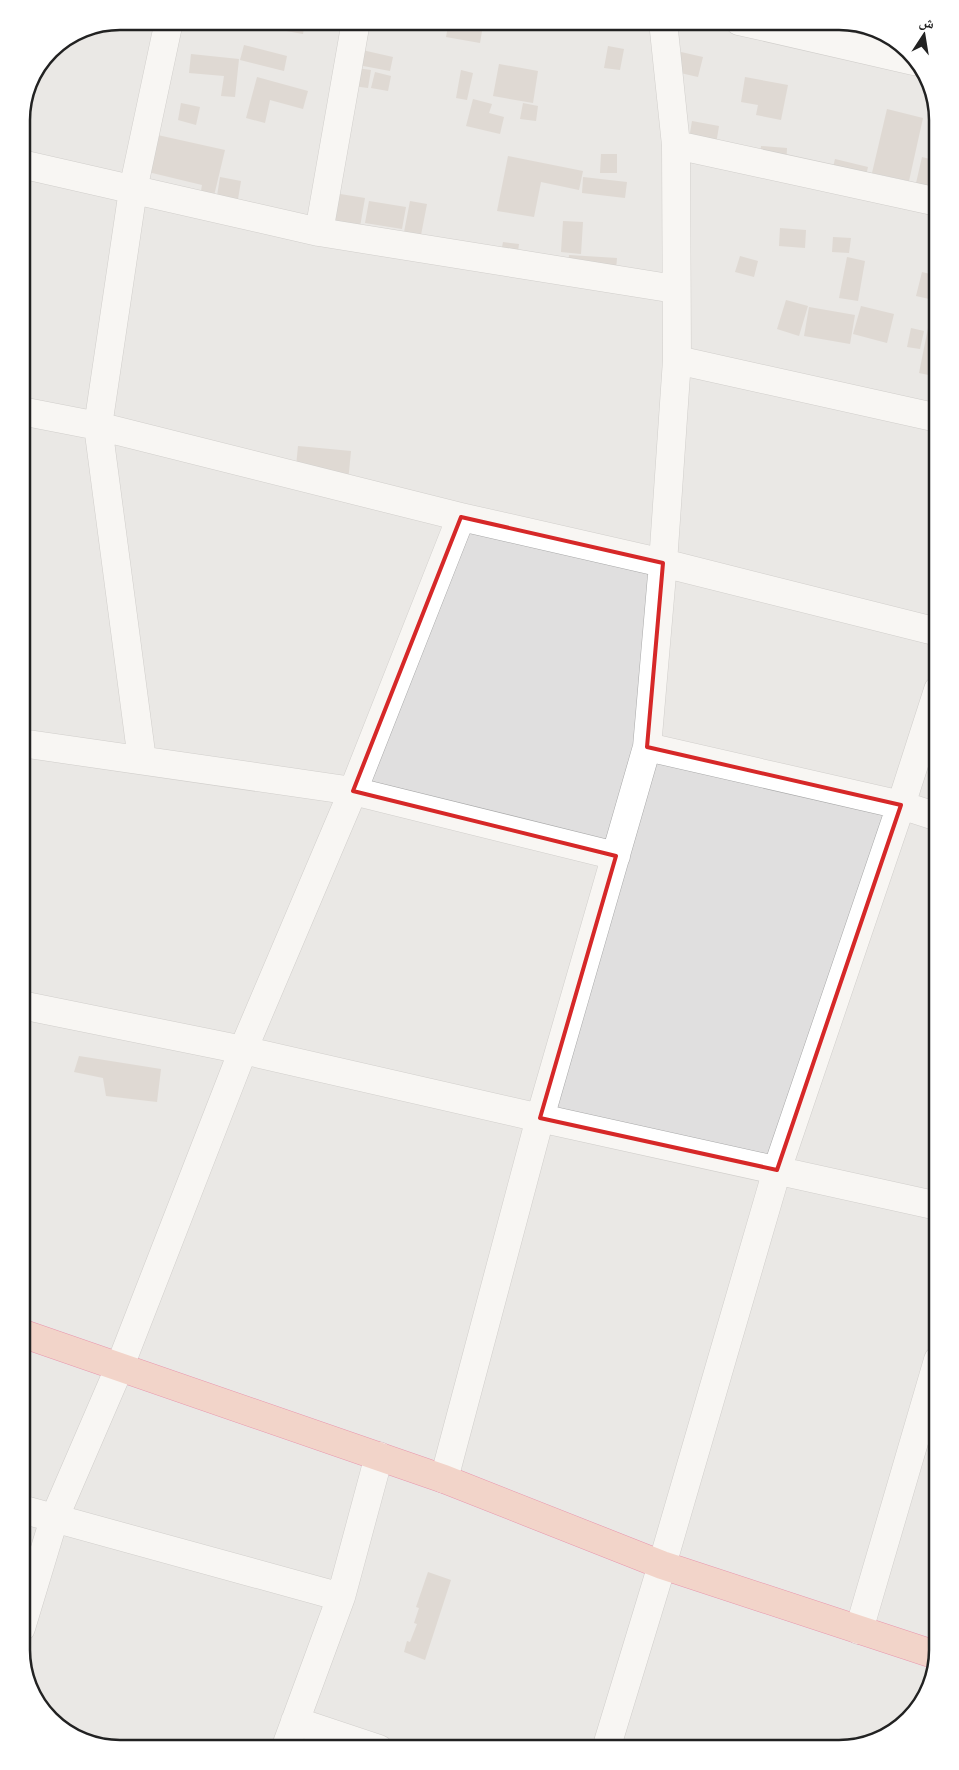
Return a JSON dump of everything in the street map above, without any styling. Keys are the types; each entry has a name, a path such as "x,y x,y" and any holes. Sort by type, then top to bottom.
{"highway":[{"path":"30,1336 444,1479 662,1565 929,1653"}],"street":[{"path":"142,760 98,426 133,190 166,30"},
{"path":"319,232 354,30"},
{"path":"444,1479 540,1118 647,747 663,563 676,360 676,145 664,30"},
{"path":"775,30 905,59"},
{"path":"676,145 929,200"},
{"path":"30,166 319,232 675,289"},
{"path":"676,360 929,416"},
{"path":"30,413 98,426 461,517 663,563 929,630"},
{"path":"30,1598 54,1519 120,1366 243,1050 353,791 461,517"},
{"path":"609,1740 662,1565 777,1170 929,718"},
{"path":"30,744 353,791 616,856"},
{"path":"647,747 901,805 929,814"},
{"path":"30,1007 243,1050 929,1204"},
{"path":"859,1630 929,1391"},
{"path":"289,1740 341,1597 378,1456"},
{"path":"30,1512 341,1597"},
{"path":"295,1721 352,1740"}],"highlighted area":[{"path":"461,517 663,563 647,747 901,805 777,1170 540,1118 616,856 353,791"}],"shaded area":[{"path":"114,30 845,30 874,37 894,49 899,53 899,60 906,60 910,65 922,85 929,114 929,1650 926,1673 914,1700 903,1714 874,1733 845,1740 114,1740 91,1735 70,1725 56,1714 37,1685 30,1656 30,114 37,85 45,70 56,56 75,42 102,32"}],"building":[{"path":"281,30 304,30 303,34"},
{"path":"447,30 482,30 480,43 446,37"},
{"path":"842,30 861,33 860,38 841,34"},
{"path":"244,45 287,56 284,71 240,60"},
{"path":"608,46 624,49 620,70 604,68"},
{"path":"362,50 393,57 390,71 358,65"},
{"path":"681,52 703,57 698,77 676,72"},
{"path":"191,54 239,59 235,97 221,96 224,76 189,73"},
{"path":"499,64 538,71 533,103 493,96"},
{"path":"356,68 371,70 368,88 353,86"},
{"path":"461,70 473,73 467,100 456,98"},
{"path":"375,72 391,76 388,91 371,88"},
{"path":"257,77 308,91 303,109 270,100 265,123 246,118"},
{"path":"745,77 788,85 781,120 756,115 758,105 741,102"},
{"path":"473,99 492,104 489,113 504,117 500,134 466,126"},
{"path":"181,103 200,107 196,125 178,120"},
{"path":"523,103 538,106 536,121 520,119"},
{"path":"887,109 923,118 909,181 872,173"},
{"path":"692,121 719,126 714,156 687,151"},
{"path":"153,134 225,150 213,200 200,197 202,185 144,171"},
{"path":"761,146 787,148 786,166 760,164"},
{"path":"601,154 617,154 617,173 600,173"},
{"path":"508,156 583,171 579,190 541,182 534,217 497,211"},
{"path":"922,157 929,159 929,196 914,192"},
{"path":"835,159 868,167 864,184 831,176"},
{"path":"220,177 241,181 237,205 213,221"},
{"path":"583,177 627,182 625,198 582,193"},
{"path":"334,193 365,198 357,244 327,239"},
{"path":"369,201 406,207 402,229 365,223"},
{"path":"410,201 427,204 421,235 404,232"},
{"path":"563,221 583,222 581,254 561,252"},
{"path":"780,228 806,230 805,248 779,246"},
{"path":"833,237 851,238 849,253 832,252"},
{"path":"503,242 519,244 516,266 499,263"},
{"path":"569,255 617,258 615,281 567,277"},
{"path":"740,256 758,261 754,277 735,272"},
{"path":"847,257 865,261 858,301 839,298"},
{"path":"922,272 929,274 929,299 916,296"},
{"path":"786,300 808,306 799,336 777,329"},
{"path":"861,306 894,314 887,343 853,334"},
{"path":"809,307 855,315 850,344 804,336"},
{"path":"929,323 929,375 919,373"},
{"path":"911,328 924,331 920,349 907,347"},
{"path":"298,446 351,451 348,482 295,477"},
{"path":"79,1056 161,1069 157,1102 106,1096 103,1078 74,1072"},
{"path":"428,1572 451,1580 425,1660 404,1652 407,1641 410,1642 417,1624 414,1623 419,1608 416,1607"}]}
